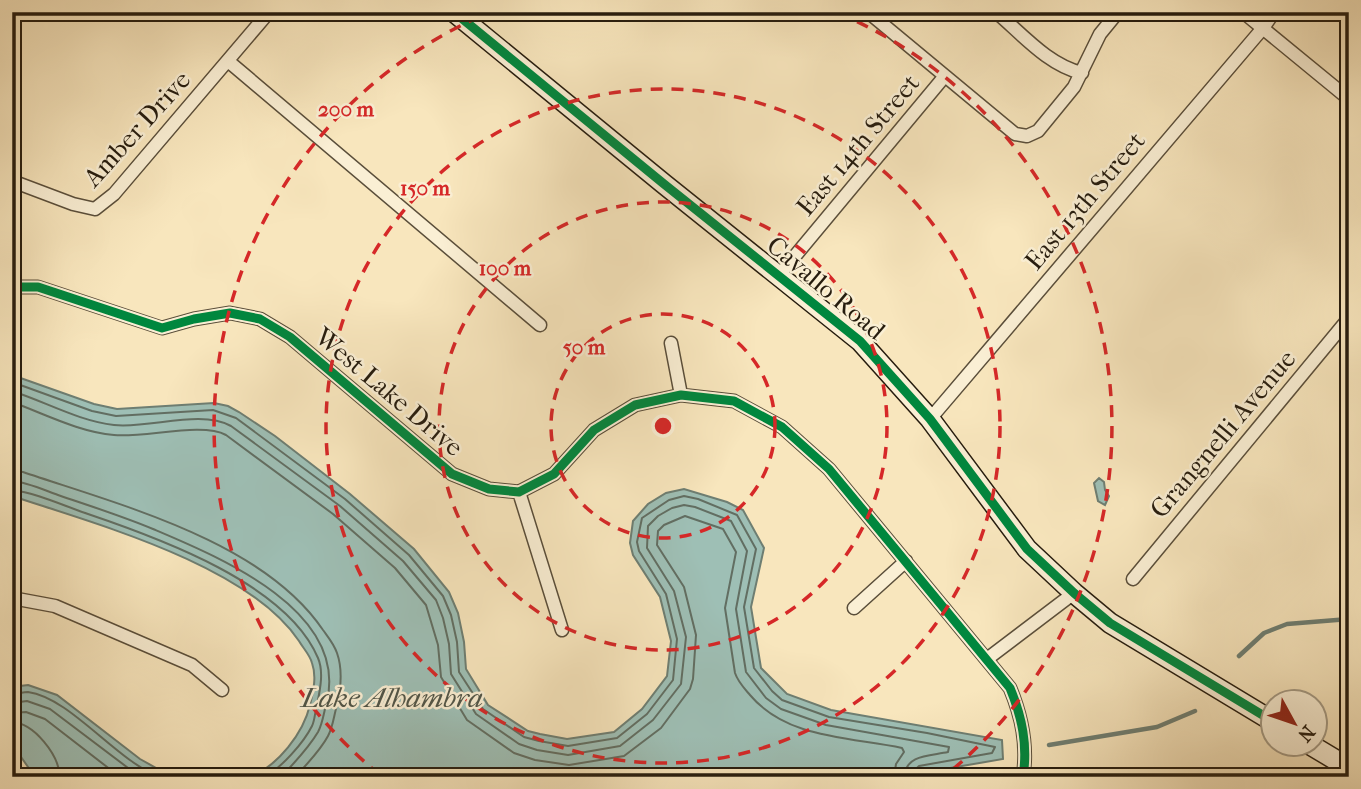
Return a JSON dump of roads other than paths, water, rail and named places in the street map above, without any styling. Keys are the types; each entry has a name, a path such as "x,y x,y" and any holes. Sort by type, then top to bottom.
{"street":[{"name":"Amber Drive","path":"12,181 73,204 95,209 114,194 269,12"},
{"name":"Cavallo Road","path":"454,12 860,341 930,419 1027,549 1074,593 1110,623 1260,714"},
{"path":"868,12 1015,134 1027,136 1038,131 1074,87 1100,34 1118,12"},
{"path":"996,12 1051,59 1068,70 1082,73"},
{"path":"1243,12 1349,99"},
{"name":"East 13th Street","path":"930,419 1274,12"},
{"path":"228,61 540,325"},
{"name":"East 14th Street","path":"780,274 944,76"},
{"name":"West Lake Drive","path":"12,288 38,286 162,328 230,313 260,319 290,337 453,474 489,489 519,492"},
{"name":"Grangnelli Avenue","path":"1133,579 1349,318"},
{"path":"671,343 681,395"},
{"path":"562,630 519,492 554,474 594,430 635,405 681,395 734,401 782,426 830,470 988,659 1010,688 1021,714 1025,738 1023,777"},
{"path":"854,608 906,561"},
{"path":"988,659 1074,593"},
{"path":"12,598 55,606 192,665 222,690"},
{"path":"1330,757 1349,768"}],"water":[{"name":"Lake Alhambra","path":"12,375 94,404 117,409 214,403 228,406 275,436 350,494 414,549 449,592 458,613 466,669 488,705 528,731 567,739 614,732 642,709 667,676 671,641 660,597 633,555 630,543 633,521 648,504 666,493 684,489 727,502 743,510 764,548 751,607 761,668 787,694 831,710 1002,740 1003,759 921,773 918,777 251,777 280,757 302,727 314,684 313,668 308,654 275,614 244,590 208,569 126,534 12,496"},
{"path":"1099,478 1104,482 1109,496 1105,505 1098,501 1094,483"},
{"path":"28,685 57,695 140,759 158,769 182,777 35,777 12,744 12,687"}],"waterway":[{"path":"1239,656 1264,633 1287,624 1349,619"},
{"path":"1049,745 1157,727 1195,711"}]}
